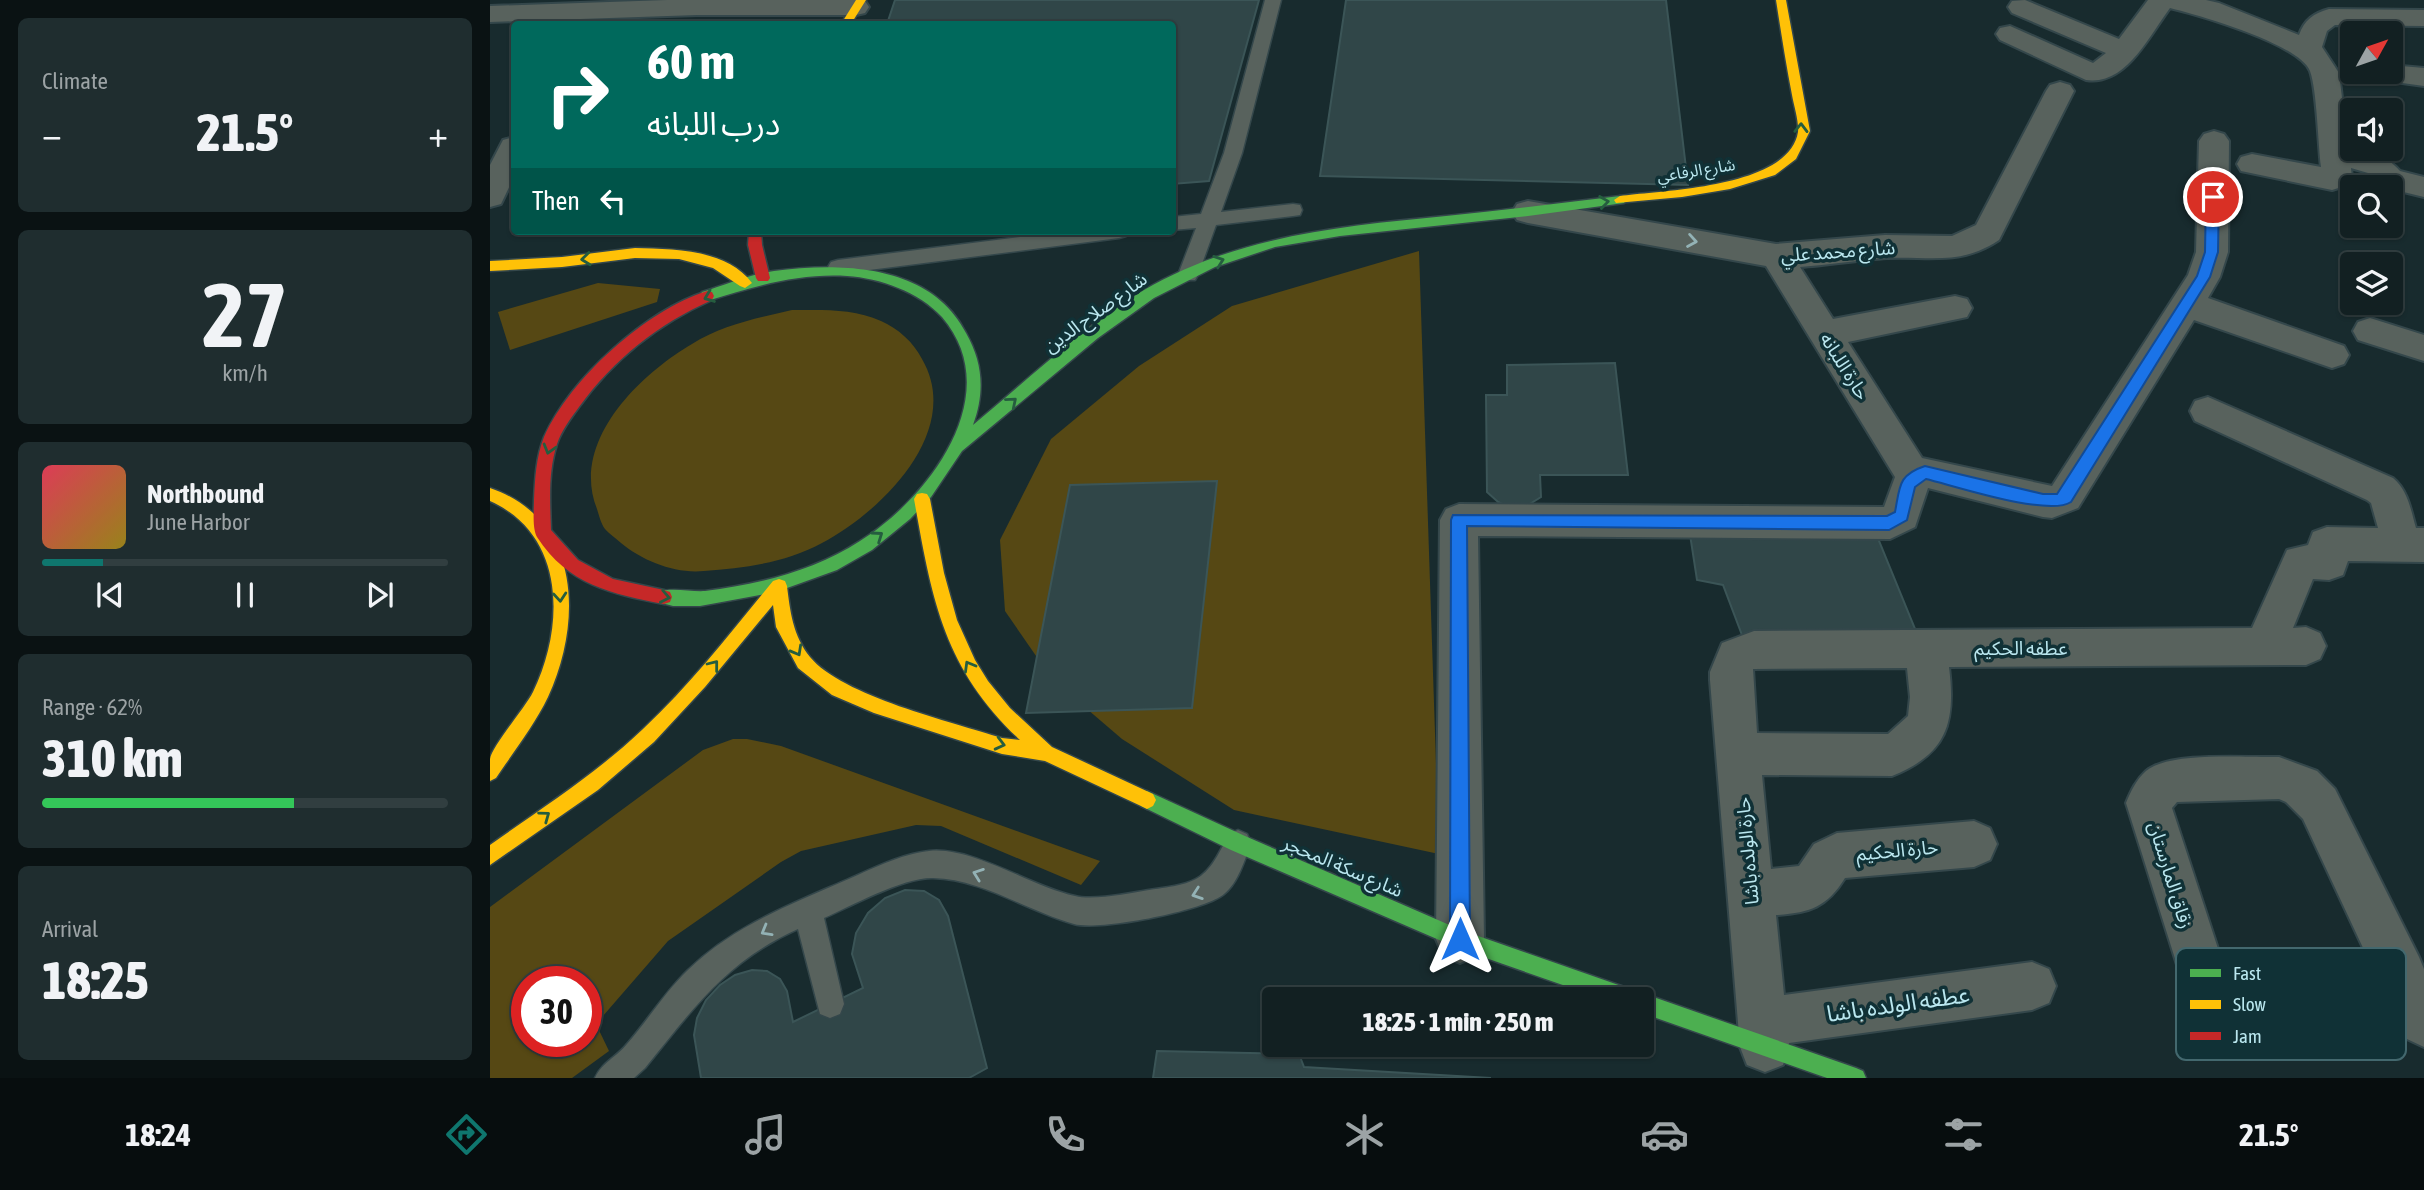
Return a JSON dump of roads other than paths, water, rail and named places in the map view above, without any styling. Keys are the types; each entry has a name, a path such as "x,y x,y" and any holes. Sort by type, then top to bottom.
{"main road":[{"name":"شارع الرفاعي","path":"1439,222 1720,186 1764,175 1784,164 1798,149 1804,131 1781,0"},
{"name":"شارع صلاح الدين","path":"960,446 1093,334 1149,294 1210,264 1274,243 1340,231 1439,222"},
{"path":"755,235 763,278"},
{"path":"635,253 673,239"},
{"path":"490,265 562,262 635,253 679,254 717,264 745,283"},
{"path":"490,494 522,510 543,532 572,565 610,586 683,601 779,586 833,565 881,535 922,499 960,446 973,407 975,371 966,340 947,313 920,292 886,278 846,271 803,272 745,283 684,307 628,342 582,388 551,439 543,469 543,532 556,560 562,620 542,691 490,772"},
{"name":"شارع سكة المحجر","path":"922,499 943,606 956,644 977,680 1006,714 1046,753"},
{"path":"516,838 621,759 666,719 705,678 779,586"},
{"name":"شارع سكة المحجر","path":"779,586 784,627 804,663 838,689 874,705 1002,746 1046,753 1238,843 1460,939 1596,987"},
{"path":"1654,1006 1764,1034 1857,1078"}],"street":[{"path":"2010,34 2094,73 2108,67 2123,51 2162,0"},
{"path":"2170,0 2220,11 2328,62"},
{"path":"490,43 502,14 699,3 854,10"},
{"path":"2021,7 2123,51"},
{"path":"2252,164 2332,180 2338,176 2328,62 2315,27 2329,17 2409,11"},
{"path":"2403,75 2424,77"},
{"name":"شارع محمد علي","path":"1528,212 1776,256 1811,256 1900,246 1939,249 1958,247 1975,241 1988,232 2060,90"},
{"path":"490,128 511,126"},
{"path":"1460,939 1459,520 1889,523 1902,516 1908,484 1914,477 1925,472 2043,501 2060,501 2204,277 2212,252 2214,141"},
{"path":"490,196 511,153"},
{"path":"2336,155 2372,163 2381,167 2384,175 2390,179 2424,187"},
{"name":"حارة اللبانه","path":"1776,256 1914,477"},
{"path":"2187,304 2332,355"},
{"path":"1825,334 1955,308"},
{"path":"2370,331 2424,348"},
{"path":"2208,411 2380,489 2386,495 2413,545 2327,544 2329,563 2326,565 2302,561 2264,647"},
{"name":"عطفه الحكيم","path":"1737,656 1754,650 2306,646"},
{"path":"1738,754 1892,755 1910,746 1923,733 1932,717 1926,649"},
{"name":"حارة الولده باشا","path":"1737,656 1731,672 1764,1034"},
{"name":"زقاق المارستان","path":"2194,948 2148,803 2163,785 2174,781 2279,778 2301,786 2319,804 2389,948"},
{"name":"حارة الحكيم","path":"1751,892 1806,887 1815,882 1829,859 1837,856 1974,844"},
{"path":"2406,983 2423,1020"},
{"name":"عطفه الولده باشا","path":"1764,1034 2032,986"}],"lane":[{"path":"1188,275 1233,153 1273,0"},
{"path":"1176,223 1293,210"},
{"path":"803,272 1088,235"},
{"path":"490,859 516,838"},
{"path":"610,1078 635,1058 697,981 732,951 778,924 893,874 929,864 956,866 1077,911 1193,897 1214,885 1238,843"},
{"path":"808,911 830,1004"}]}
